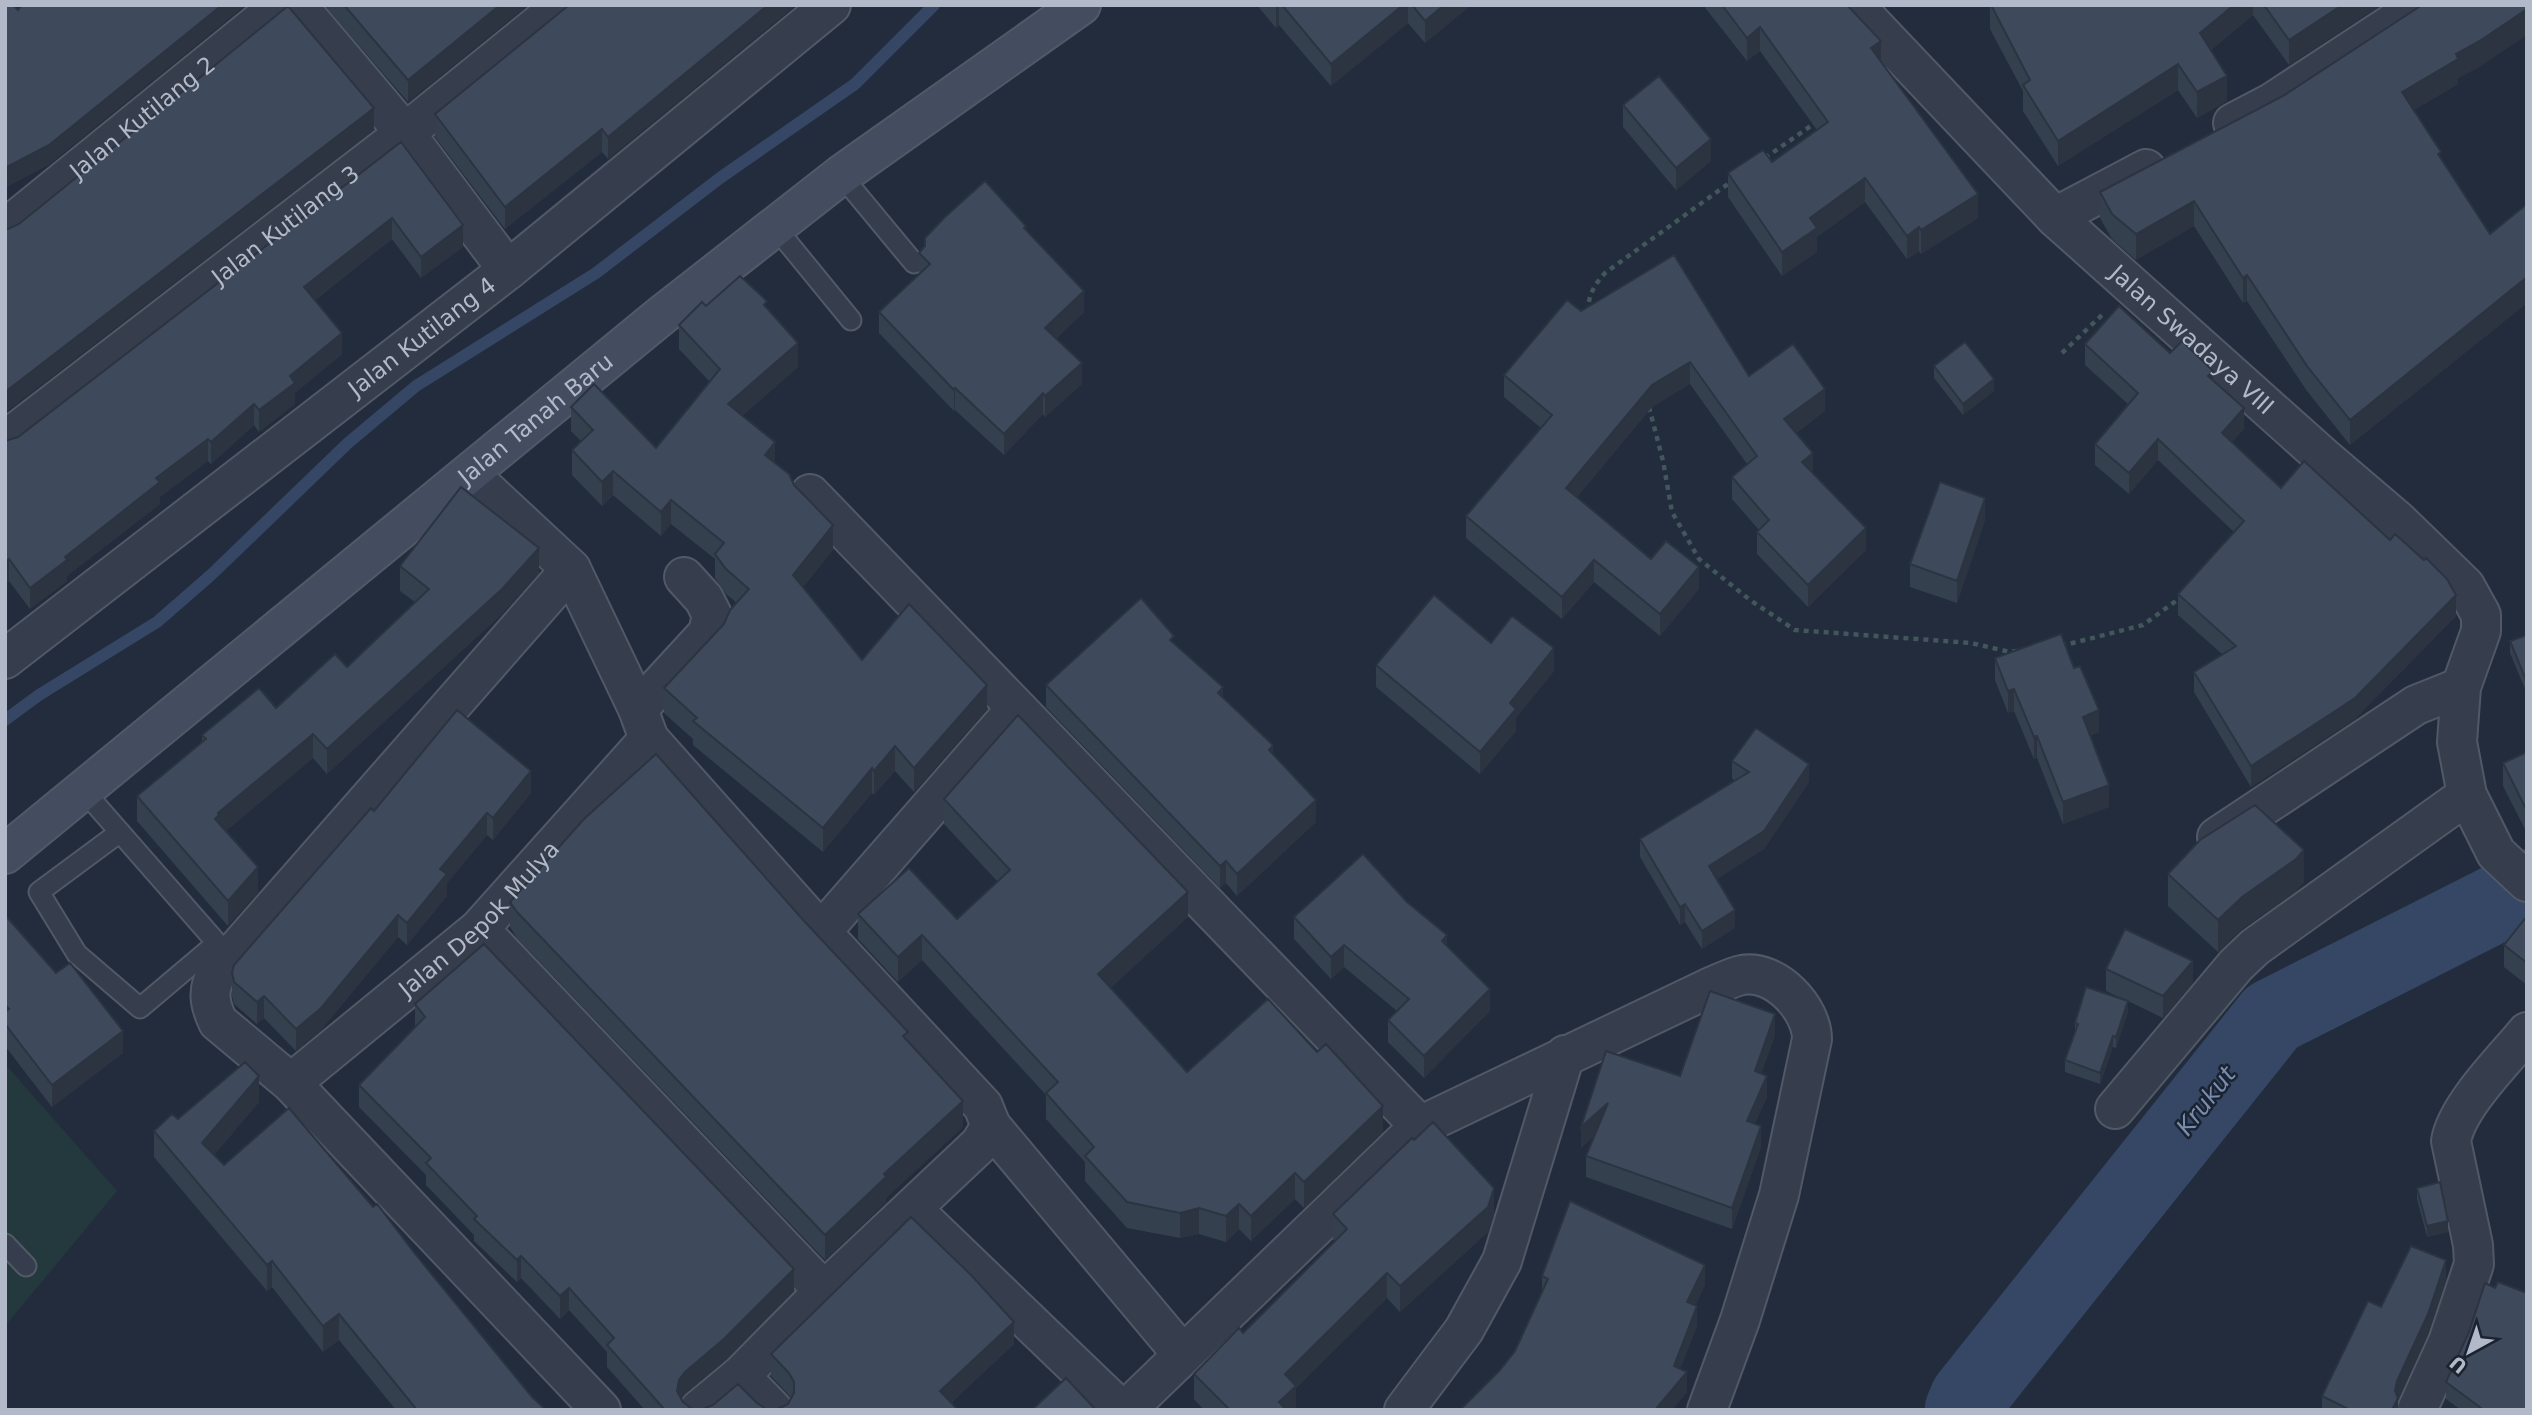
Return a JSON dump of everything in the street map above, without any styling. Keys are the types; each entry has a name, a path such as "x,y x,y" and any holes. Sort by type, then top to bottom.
{"main road":[{"name":"Jalan Tanah Baru","path":"5,854 662,315 841,175 1081,5"}],"street":[{"name":"Jalan Kutilang 2","path":"5,229 281,5"},
{"path":"297,5 405,133 508,270"},
{"name":"Jalan Kutilang 3","path":"5,441 405,133 562,5"},
{"name":"Jalan Kutilang 4","path":"5,659 508,270 831,5"},
{"name":"Jalan Swadaya VIII","path":"1854,5 2055,217 2398,521 2466,586 2481,615 2481,631 2461,687 2457,742 2467,795 2496,853 2527,882"},
{"path":"2055,217 2273,102 2421,5"},
{"path":"469,474 571,569 643,724 821,932 983,1106 991,1126 1183,1355"},
{"path":"810,494 1420,1126"},
{"path":"571,569 227,960 211,983 211,1003 218,1022 291,1083 601,1410"},
{"name":"Jalan Depok Mulya","path":"291,1083 479,929 643,724 708,633 712,615 704,599 684,577"},
{"path":"2194,851 2416,705 2461,687"},
{"path":"821,932 1016,709"},
{"path":"2115,1109 2236,965 2255,947 2467,795"},
{"path":"479,929 824,1291"},
{"path":"912,1209 1124,1410 1420,1126 1711,987 1744,975 1758,976 1777,984 1807,1014 1812,1027 1812,1040 1779,1195 1740,1320 1707,1410"},
{"path":"2417,1410 2448,1342 2474,1264 2473,1245 2451,1141 2452,1131 2465,1108 2527,1032"},
{"path":"1404,1410 1464,1330 1502,1261 1565,1055"},
{"path":"699,1410 740,1376 824,1291 979,1144 991,1126"},
{"path":"740,1376 773,1410"}],"lane":[{"path":"841,175 914,263"},
{"path":"775,227 851,320"},
{"path":"83,790 120,832 217,943 141,1008 77,954 39,892 120,832"},
{"path":"5,1244 26,1266"}],"path":[{"path":"1757,163 1821,119"},
{"path":"1590,321 1588,298 1596,282 1605,273 1735,179"},
{"path":"2062,353 2131,287"},
{"path":"1644,400 1651,410 1672,512 1699,559 1750,600 1795,630 1971,643 2010,652 2023,650"},
{"path":"2050,647 2143,625 2179,600 2187,591"}],"green space":[{"path":"5,1064 117,1191 5,1326"}],"building":[{"path":"5,5 13,5 18,10 22,5 222,5 49,145 5,168"},
{"path":"344,5 500,5 408,80"},
{"path":"569,5 768,5 608,137 602,129 505,207 435,114"},
{"path":"1282,5 1403,5 1331,64"},
{"path":"1412,5 1444,5 1425,21"},
{"path":"1722,5 1847,5 1881,41 1871,48 1978,194 1907,236 1865,178 1810,218 1817,228 1782,252 1728,173 1763,150 1772,162 1828,122 1760,27 1747,38"},
{"path":"1991,5 2234,5 2200,33 2227,76 2197,92 2178,64 2058,141 2023,85 2030,80"},
{"path":"2264,5 2342,5 2289,40"},
{"path":"2422,5 2527,5 2527,9 2456,54 2458,59 2402,92 2490,234 2527,204 2527,277 2350,420 2307,366 2247,275 2243,278 2194,201 2136,234 2112,214 2100,192 2283,96"},
{"path":"288,6 374,108 5,392 5,229 19,224"},
{"path":"1659,76 1711,139 1676,168 1623,105"},
{"path":"401,142 463,225 421,257 392,218 304,287 342,333 290,376 295,383 259,410 254,404 211,442 208,439 156,478 160,482 30,588 9,559 5,562 5,441 18,437"},
{"path":"985,181 1026,226 1024,228 1084,291 1045,328 1082,363 1045,396 1043,393 1004,434 955,388 954,390 879,312 930,264 919,253 925,246 925,238"},
{"path":"1674,255 1749,376 1793,344 1825,389 1784,419 1813,453 1802,462 1866,528 1808,585 1757,532 1769,520 1732,477 1757,456 1690,362 1652,385 1566,488 1651,559 1666,541 1699,567 1660,614 1594,560 1562,597 1466,516 1552,415 1504,375 1567,300 1581,311"},
{"path":"740,276 767,301 764,305 798,343 728,404 775,442 765,455 789,474 794,485 833,525 793,575 862,660 909,604 987,685 914,768 895,746 874,771 872,768 823,828 693,721 697,718 664,688 724,624 730,610 749,589 726,569 715,554 724,543 671,500 661,512 613,471 602,482 572,450 593,430 571,407 594,384 656,448 720,369 679,325 702,302 706,306"},
{"path":"2119,306 2170,353 2182,341 2213,371 2208,376 2244,408 2222,433 2281,488 2304,461 2390,540 2395,534 2424,560 2426,558 2447,579 2456,595 2355,698 2251,766 2194,672 2236,646 2178,594 2244,521 2158,439 2129,473 2095,444 2138,393 2085,344"},
{"path":"1965,342 1994,379 1963,404 1934,366"},
{"path":"1940,482 1985,498 1957,581 1910,564"},
{"path":"461,487 539,548 502,589 327,749 313,734 218,813 215,819 258,867 228,901 137,796 206,739 202,735 259,688 276,708 335,654 347,667 429,589 400,566"},
{"path":"1434,595 1491,643 1512,616 1554,648 1510,703 1516,709 1480,752 1376,665"},
{"path":"1141,598 1174,636 1170,640 1223,687 1218,693 1273,745 1269,750 1316,800 1237,874 1226,861 1220,866 1046,685"},
{"path":"2061,634 2074,668 2080,666 2099,710 2083,717 2109,785 2063,802 2037,736 2034,737 2014,689 2008,691 1995,658"},
{"path":"2527,635 2527,679 2526,680 2510,641"},
{"path":"457,710 531,771 493,818 487,813 440,869 447,874 407,923 398,915 321,1008 296,1029 264,996 257,1002 234,982 234,965 371,808 374,811"},
{"path":"1018,715 1188,892 1098,974 1187,1072 1268,999 1317,1052 1326,1044 1383,1106 1304,1182 1295,1173 1251,1216 1239,1204 1226,1216 1199,1208 1180,1213 1127,1202 1085,1156 1094,1147 1046,1093 1058,1082 922,935 898,957 858,914 909,868 957,919 1010,870 944,799"},
{"path":"1756,728 1809,764 1764,831 1709,866 1735,910 1702,931 1685,904 1680,907 1640,839 1749,772 1732,761"},
{"path":"2527,752 2527,811 2503,763"},
{"path":"656,754 805,922 908,1032 903,1036 963,1101 884,1174 886,1177 825,1235 510,902 584,819"},
{"path":"2255,805 2304,850 2296,859 2242,897 2218,920 2168,874 2200,840"},
{"path":"1363,854 1407,902 1447,935 1442,941 1490,989 1424,1056 1388,1020 1409,999 1344,945 1331,957 1294,917"},
{"path":"5,915 56,973 70,963 123,1031 52,1085 5,1024 5,1012 9,1009 5,1005"},
{"path":"2527,916 2527,963 2504,945"},
{"path":"2125,929 2193,961 2163,996 2106,969"},
{"path":"484,944 794,1269 725,1338 685,1372 679,1380 677,1391 683,1402 692,1409 703,1409 713,1405 738,1384 766,1409 778,1409 788,1404 794,1393 794,1382 771,1354 911,1217 971,1275 1014,1322 940,1391 958,1410 665,1410 607,1345 614,1338 569,1288 560,1296 521,1256 517,1260 474,1219 477,1216 426,1163 431,1158 359,1085 425,1017 415,1004"},
{"path":"2086,987 2128,1001 2100,1073 2065,1060 2078,1024 2075,1023"},
{"path":"1710,991 1775,1014 1755,1071 1767,1076 1747,1121 1761,1126 1732,1208 1586,1156 1608,1103 1581,1127 1606,1051 1680,1076"},
{"path":"245,1062 259,1076 202,1143 224,1165 289,1108 373,1207 377,1204 532,1397 546,1410 417,1410 339,1314 323,1326 272,1261 267,1265 154,1131 172,1114 178,1119"},
{"path":"1433,1122 1494,1188 1488,1207 1400,1286 1387,1273 1285,1374 1296,1386 1279,1402 1286,1410 1230,1410 1194,1374 1239,1328 1243,1333 1347,1229 1333,1214 1412,1138 1414,1140"},
{"path":"2440,1182 2448,1221 2427,1226 2417,1188"},
{"path":"1570,1201 1705,1265 1687,1302 1697,1306 1674,1366 1687,1372 1655,1410 1460,1410 1515,1351 1548,1279 1542,1276"},
{"path":"2411,1246 2446,1260 2428,1314 2397,1381 2395,1391 2398,1398 2392,1410 2350,1410 2322,1396 2368,1301 2381,1307"},
{"path":"2498,1282 2527,1293 2527,1410 2480,1410 2481,1408 2446,1382 2469,1332 2485,1283 2495,1288"},
{"path":"1066,1378 1096,1410 1032,1410"}],"waterway":[{"path":"5,720 39,695 157,622 211,575 348,443 416,386 596,273 720,178 855,84 934,5"},
{"name":"Krukut","path":"1963,1410 1968,1398 2272,1017 2527,888"}]}
